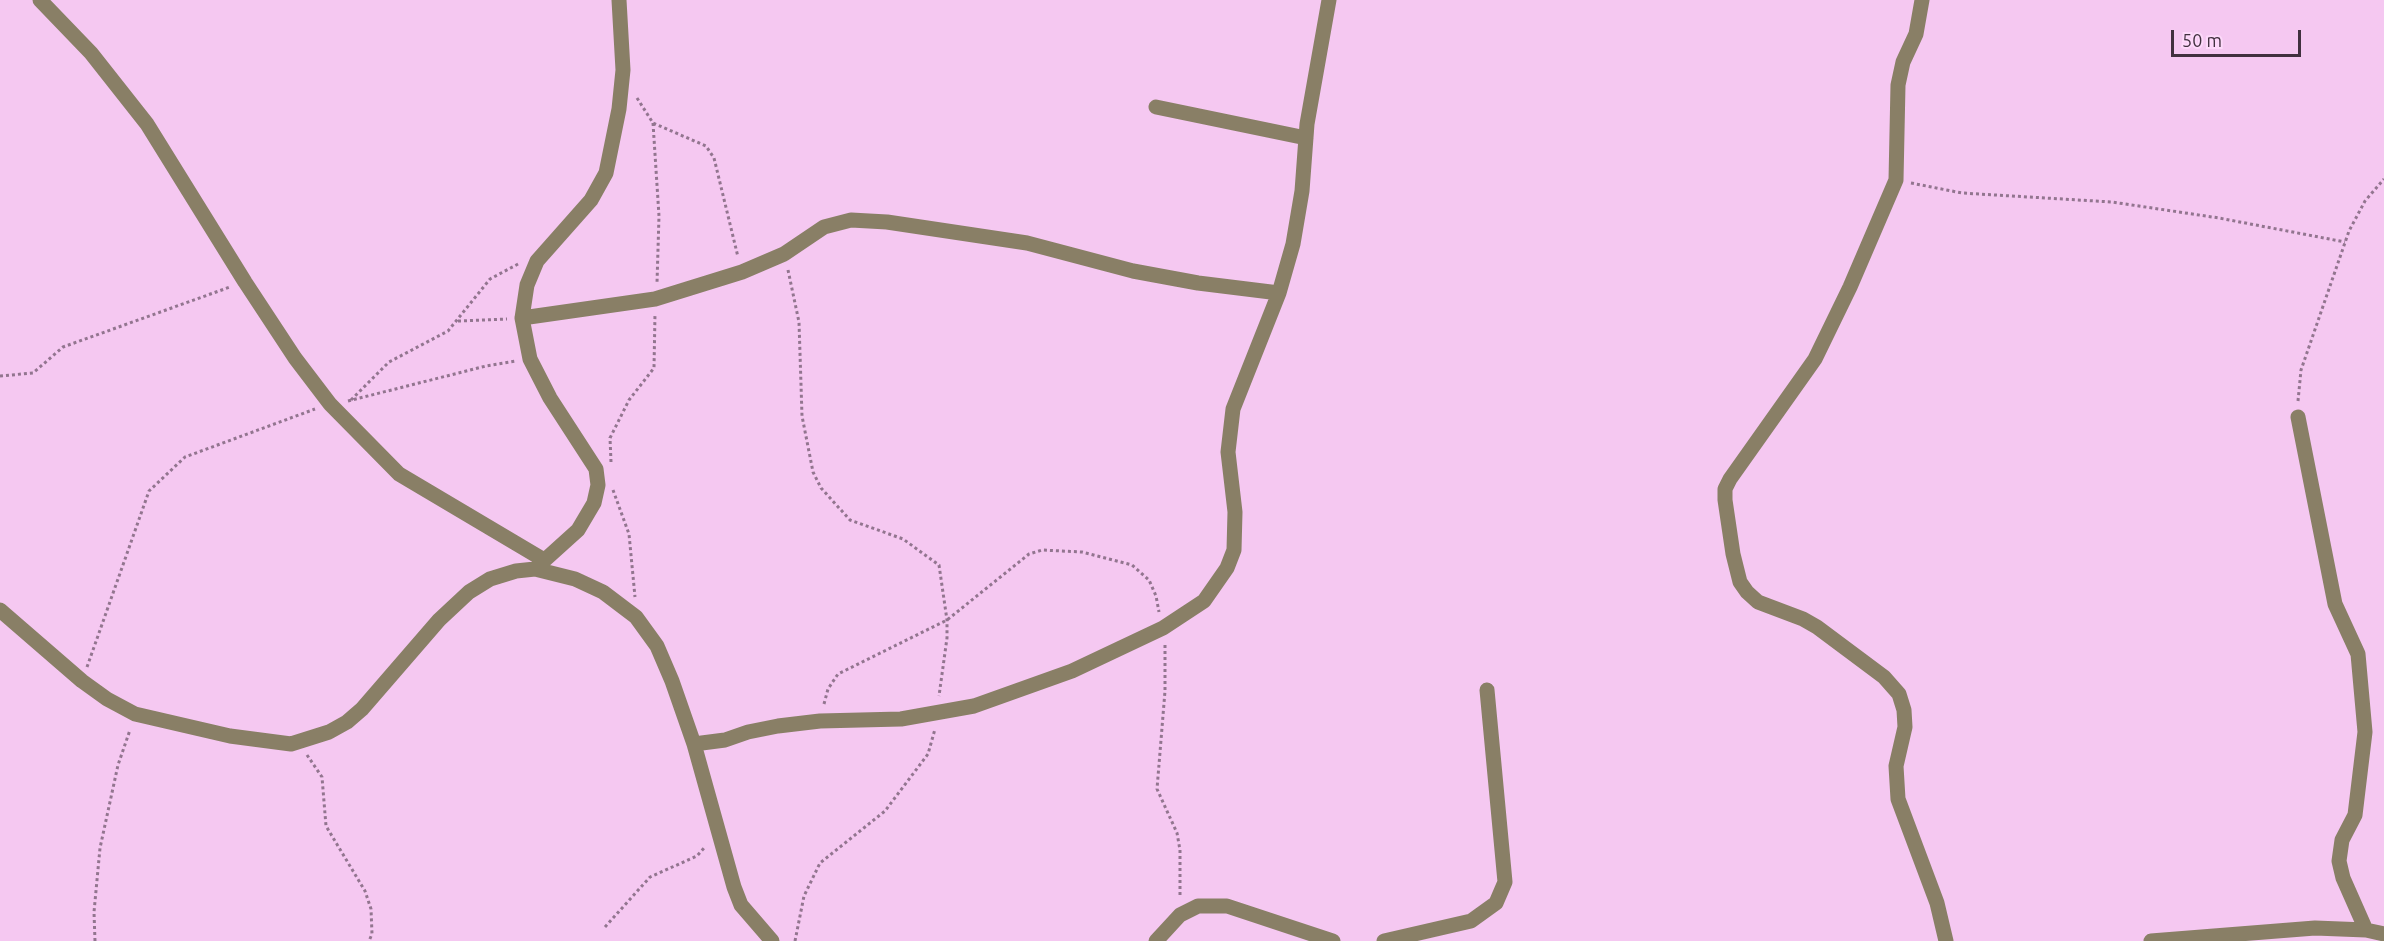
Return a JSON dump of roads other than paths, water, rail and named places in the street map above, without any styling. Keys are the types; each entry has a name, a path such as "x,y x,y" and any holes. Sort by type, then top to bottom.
{"street":[{"path":"40,0 91,53 147,123 245,282 295,358 330,404 399,474 539,565 603,592 636,617 657,646 672,681 694,744 716,827 741,905 772,941"},
{"path":"0,610 82,681 107,699 135,714 230,736 291,744 329,732 347,722 369,701 439,620 469,592 490,579 539,565 558,550 578,530 594,503 598,485 596,469 550,398 530,359 522,318 527,285 537,261 591,200 606,173 619,109 623,70 619,0"},
{"path":"694,744 725,740 748,732 778,726 820,721 901,719 974,706 1064,674 1162,628 1204,601 1227,568 1234,550 1235,512 1228,452 1233,409 1279,294 1293,244 1302,190 1306,138 1329,0"},
{"path":"1922,0 1916,34 1904,62 1898,85 1896,180 1850,287 1815,359 1730,479 1725,489 1725,500 1733,554 1740,582 1747,592 1758,602 1803,619 1817,627 1884,677 1899,694 1904,711 1905,727 1896,766 1898,799 1937,903 1946,941"},
{"path":"1156,107 1306,138"},
{"path":"522,318 655,299 742,272 784,254 824,227 851,220 887,222 1027,243 1133,271 1279,294"},
{"path":"2298,417 2335,604 2358,654 2365,732 2355,815 2342,840 2339,861 2343,878 2366,930"},
{"path":"1384,941 1471,921 1496,903 1501,893 1505,882 1487,690"},
{"path":"1156,941 1180,915 1198,906 1227,906 1333,941"},
{"path":"2151,941 2315,928 2366,930 2384,934"}]}
